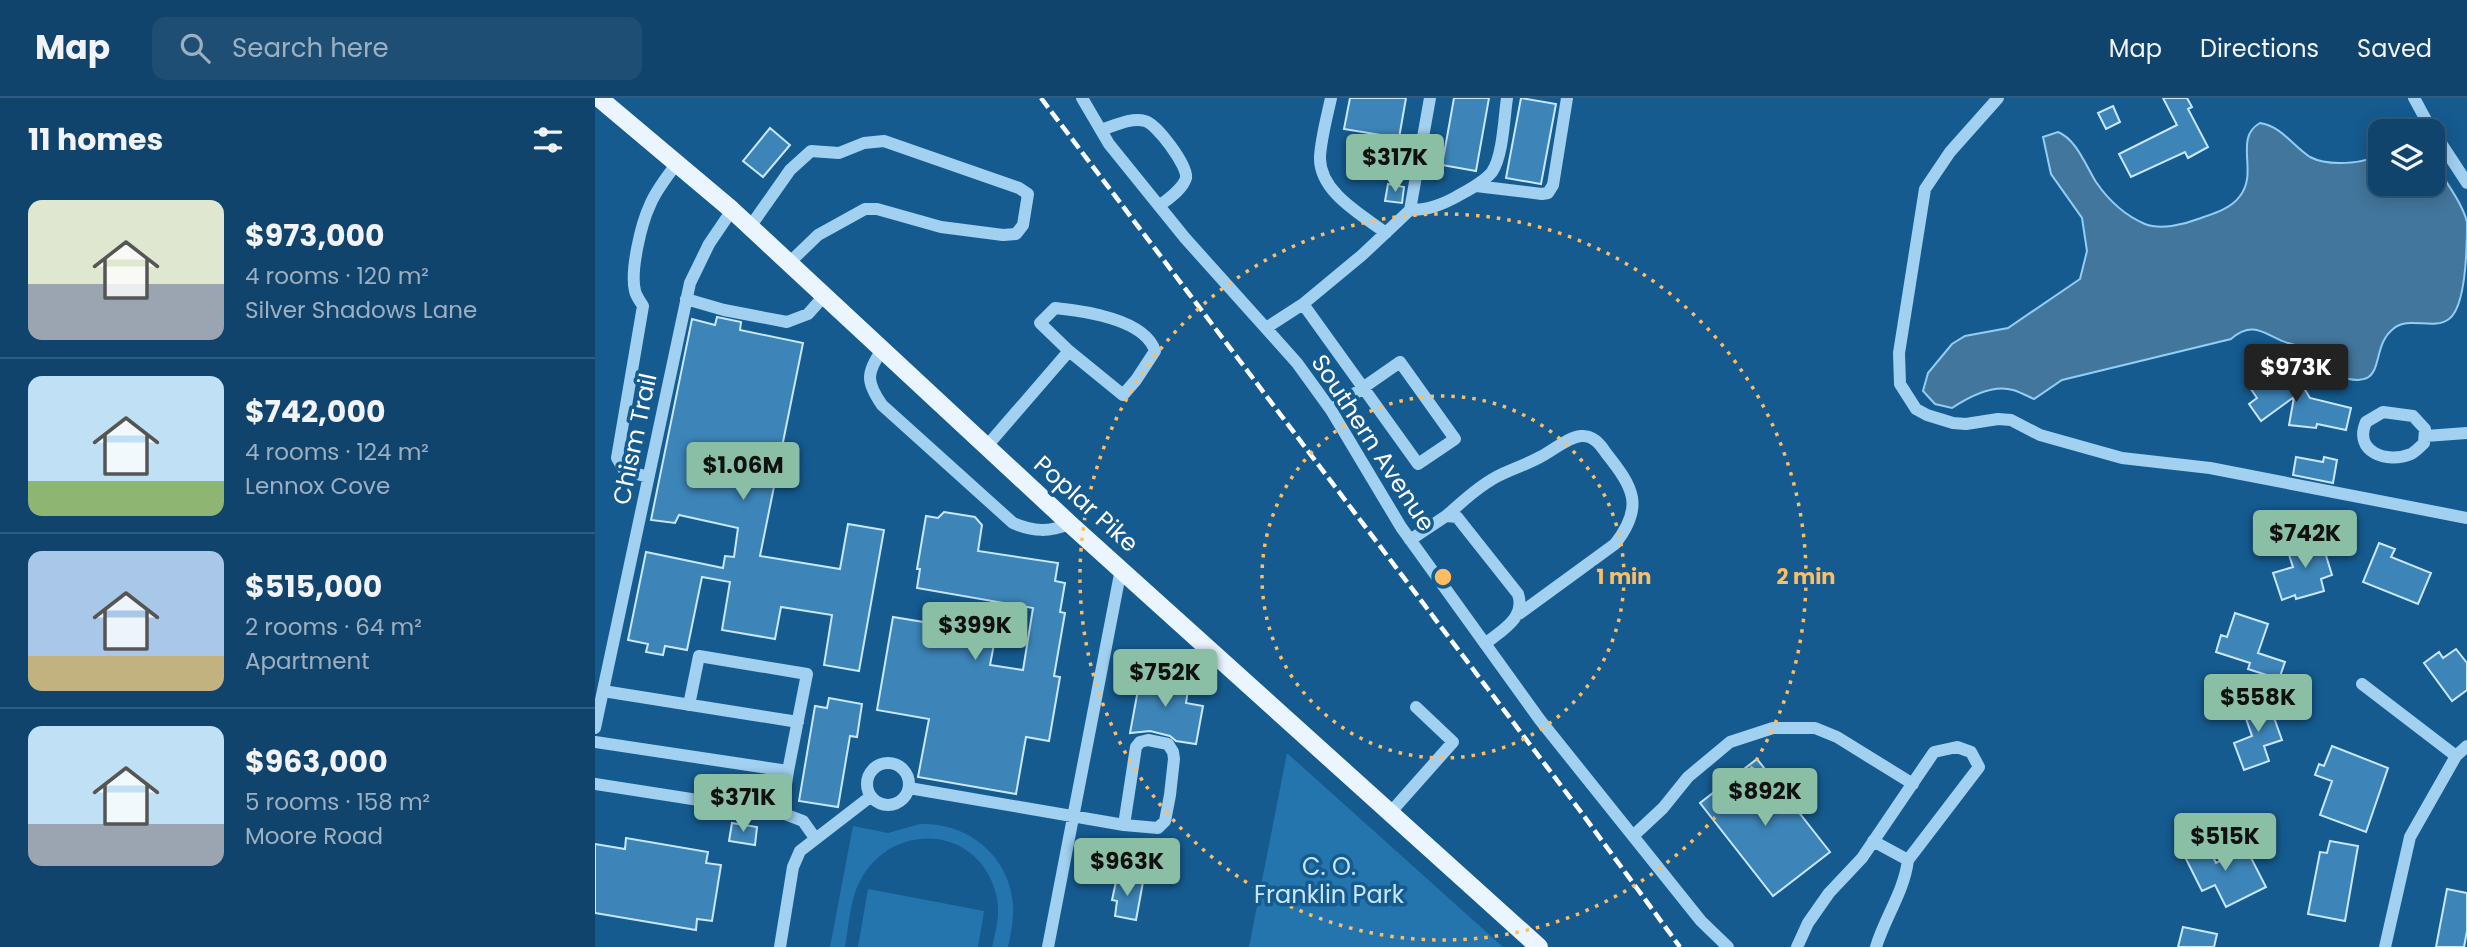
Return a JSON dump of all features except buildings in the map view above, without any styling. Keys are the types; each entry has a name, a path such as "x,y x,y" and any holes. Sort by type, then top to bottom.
{"main road":[{"name":"Poplar Pike","path":"599,98 732,210 1070,524 1537,946"}],"street":[{"name":"Southern Avenue","path":"1082,98 1109,144 1159,206 1297,363 1331,410 1411,540 1540,720 1701,921 1728,947"},
{"path":"1331,98 1320,157 1321,170 1338,196 1385,233"},
{"path":"1266,328 1303,304 1410,210 1430,98"},
{"path":"1410,210 1435,208 1476,186 1492,171 1498,158 1507,98"},
{"path":"1476,186 1548,193 1553,185 1567,98"},
{"path":"1998,98 1950,152 1929,181 1923,199 1907,293 1898,370 1901,384 1916,409 1934,418 1954,423 2011,420 2040,435 2122,458 2210,468 2467,519"},
{"path":"2414,98 2425,119"},
{"path":"1101,130 1132,120 1144,120 1152,124 1185,166 1187,175 1180,187 1159,206"},
{"path":"750,227 790,170 811,151 839,153 864,143 884,141 1019,188 1028,194 1023,225 1016,234 1003,235 941,227 877,209 865,209 818,235 789,263"},
{"path":"2445,150 2467,183"},
{"path":"648,477 624,470 617,458 643,306 635,291 635,267 642,228 657,190 677,163"},
{"name":"Chism Trail","path":"595,728 690,283 709,244 732,210"},
{"path":"686,299 724,310 787,322 808,314 824,296"},
{"path":"1303,304 1362,388 1418,464 1455,439 1400,362 1362,388 1331,410"},
{"path":"1055,308 1083,311 1144,332 1155,351 1123,395 1069,351 1040,323 1055,308"},
{"path":"883,350 873,364 869,376 871,390 882,405 1013,523 1046,531 1070,524"},
{"path":"986,447 1069,351"},
{"path":"2383,412 2413,416 2425,429 2426,436 2424,443 2411,454 2386,456 2373,453 2362,438 2365,422 2383,412"},
{"path":"2426,436 2467,433"},
{"path":"1411,540 1493,479 1581,436 1591,437 1599,444 1626,479 1633,503 1627,529 1615,544 1519,614 1486,644"},
{"path":"1446,516 1457,517 1465,525 1518,594 1521,603 1519,614"},
{"path":"1048,947 1121,569"},
{"path":"689,705 699,656 807,674 787,771 782,813"},
{"path":"2362,684 2456,755"},
{"path":"603,691 798,722"},
{"path":"1390,813 1453,742 1416,707"},
{"path":"1633,836 1663,808 1688,776 1730,742 1773,728 1815,728 1837,737 1913,784"},
{"path":"909,788 1124,825 1158,828 1165,821 1174,759 1168,744 1148,740 1140,742 1136,747 1124,825"},
{"path":"595,742 787,771"},
{"path":"2385,947 2410,837 2456,755 2467,746"},
{"path":"1797,947 1808,923 1873,841 1934,752 1957,747 1971,752 1979,767 1908,859 1898,899 1876,947"},
{"path":"884,763 893,764 903,768 908,775 909,788 898,803 879,803 870,797 868,776 874,768 884,763"},
{"path":"595,784 782,813 803,821 815,838"},
{"path":"780,947 796,859 800,851 870,797"},
{"path":"1873,841 1908,859"}],"green space":[{"name":"C. O. Franklin Park","path":"1287,753 1503,947 1249,947"},
{"path":"920,824 954,829 983,845 994,857 1010,886 1013,904 1008,947 992,947 998,907 987,871 972,855 955,844 935,839 914,840 894,847 876,860 861,879 854,895 845,947 830,947 853,826 888,833"},
{"path":"868,889 984,911 978,947 858,947"}],"shaded area":[{"path":"2260,123 2274,128 2304,153 2317,160 2336,163 2368,159 2368,196 2445,196 2445,180 2457,198 2467,222 2463,288 2455,312 2449,319 2436,324 2406,323 2393,329 2385,338 2371,375 2364,379 2353,380 2335,375 2332,355 2327,347 2293,345 2260,331 2247,330 2231,339 2062,380 2034,399 2013,390 1997,389 1973,396 1952,408 1935,404 1923,391 1928,373 1952,344 1965,336 2008,328 2080,279 2087,251 2082,218 2051,174 2043,137 2058,132 2064,136 2075,147 2096,182 2117,207 2145,224 2164,227 2209,215 2236,201 2245,187 2248,137 2252,129"}],"railway":[{"path":"1041,98 1680,947"}]}
